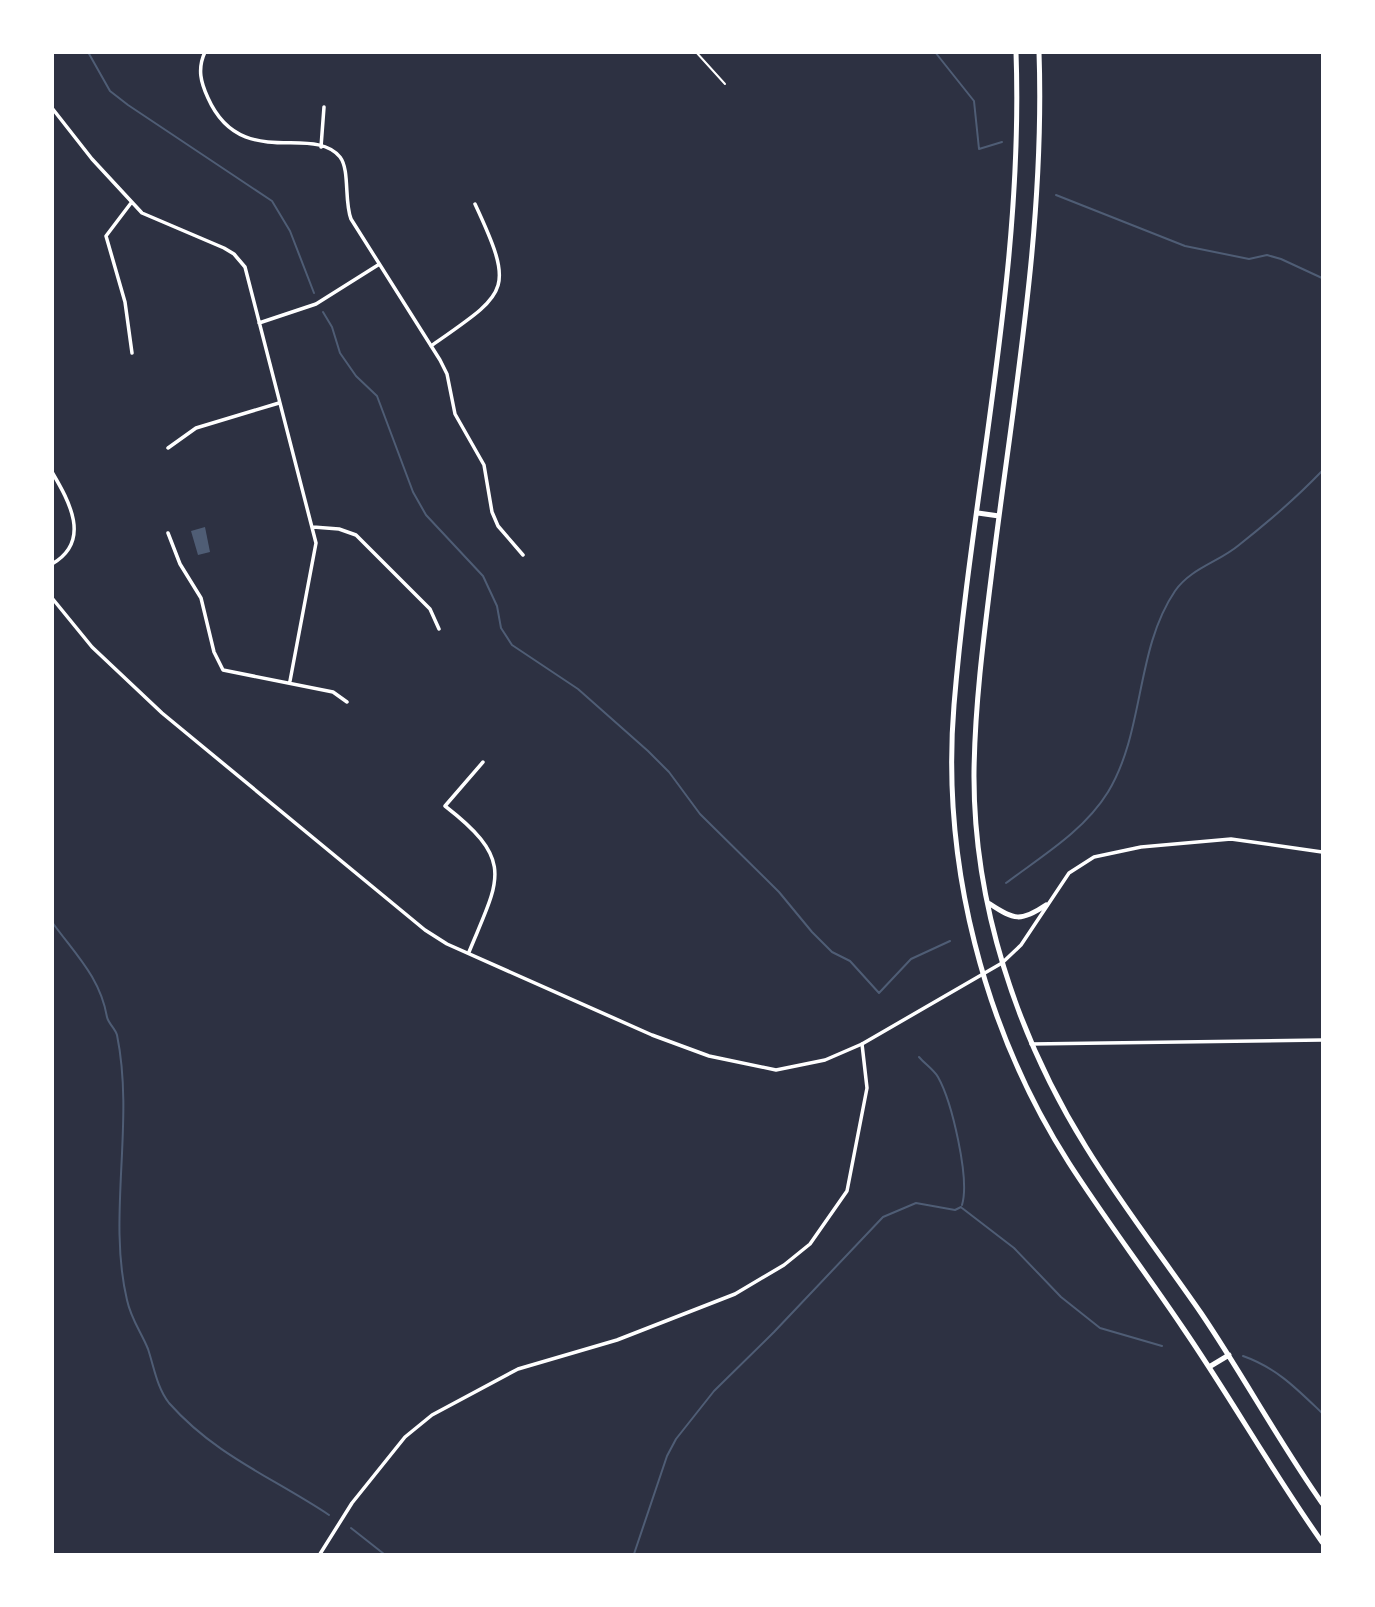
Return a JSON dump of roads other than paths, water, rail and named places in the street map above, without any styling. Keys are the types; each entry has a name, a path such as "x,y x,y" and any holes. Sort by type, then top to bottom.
{"main road":[{"path":"1016,52 1018,99 1013,220 954,707 953,777 959,860 975,949 1010,1046 1068,1162 1209,1367 1322,1542"},
{"path":"1039,52 1036,222 984,634 974,775 981,857 1002,963 1031,1044 1056,1097 1087,1150 1228,1355 1322,1503"},
{"path":"978,513 999,516"},
{"path":"990,903 1009,917 1028,917 1045,905"},
{"path":"1209,1367 1228,1355"}],"street":[{"path":"205,52 201,66 202,85 212,107 231,131 248,139 329,148 342,158 346,172 345,205 359,235 447,374 455,414 484,465 498,526 523,555"},
{"path":"321,147 324,107"},
{"path":"52,108 142,213 234,254 245,267 316,543 290,681"},
{"path":"131,203 106,236 125,302 132,353"},
{"path":"431,346 487,307 498,285 501,275 498,254 475,204"},
{"path":"259,323 316,304 378,265"},
{"path":"168,448 196,428 279,403"},
{"path":"52,472 76,519 76,532 67,550 52,564"},
{"path":"313,527 340,529 356,536 430,609 439,629"},
{"path":"168,533 180,564 201,598 214,652 223,670 290,681 333,692 348,702"},
{"path":"52,598 92,647 172,721 425,930 447,944 652,1035 709,1056 746,1065 776,1070 825,1060 862,1044 1002,963 1021,945 1045,905 1069,873 1094,857 1121,851 1231,839 1322,852"},
{"path":"469,952 494,891 495,867 493,855 478,834 445,806 483,762"},
{"path":"1031,1044 1322,1040"},
{"path":"320,1555 352,1503 405,1437 432,1415 518,1369 617,1340 735,1294 784,1265 810,1244 847,1191 867,1088 862,1044"}],"lane":[{"path":"696,52 725,84"}],"water":[{"path":"205,527 210,552 198,555 191,531"}],"waterway":[{"path":"88,52 110,91 272,201 290,231 314,293"},
{"path":"935,52 974,101 979,149 1002,142"},
{"path":"1056,195 1185,246 1249,259 1267,255 1322,278"},
{"path":"323,312 332,327 340,353 356,376 377,396 413,492 426,515 483,576 497,606 501,628 512,645 578,689 648,751 669,772 700,814 779,892 812,932 832,952 850,961 879,993 911,959 950,941"},
{"path":"1006,883 1075,831 1108,792 1128,743 1153,639 1162,614 1175,591 1189,576 1250,537 1322,471"},
{"path":"52,922 93,978 117,1035 123,1102 120,1202 122,1268 129,1307 148,1349 162,1391 169,1403 206,1438 245,1465 329,1515"},
{"path":"919,1057 938,1077 949,1104 962,1160 962,1205"},
{"path":"634,1554 667,1456 676,1439 714,1391 883,1217 916,1203 955,1210 961,1207"},
{"path":"962,1208 1014,1248 1061,1297 1100,1328 1162,1346"},
{"path":"1243,1356 1276,1373 1322,1413"},
{"path":"351,1528 384,1554"}]}
